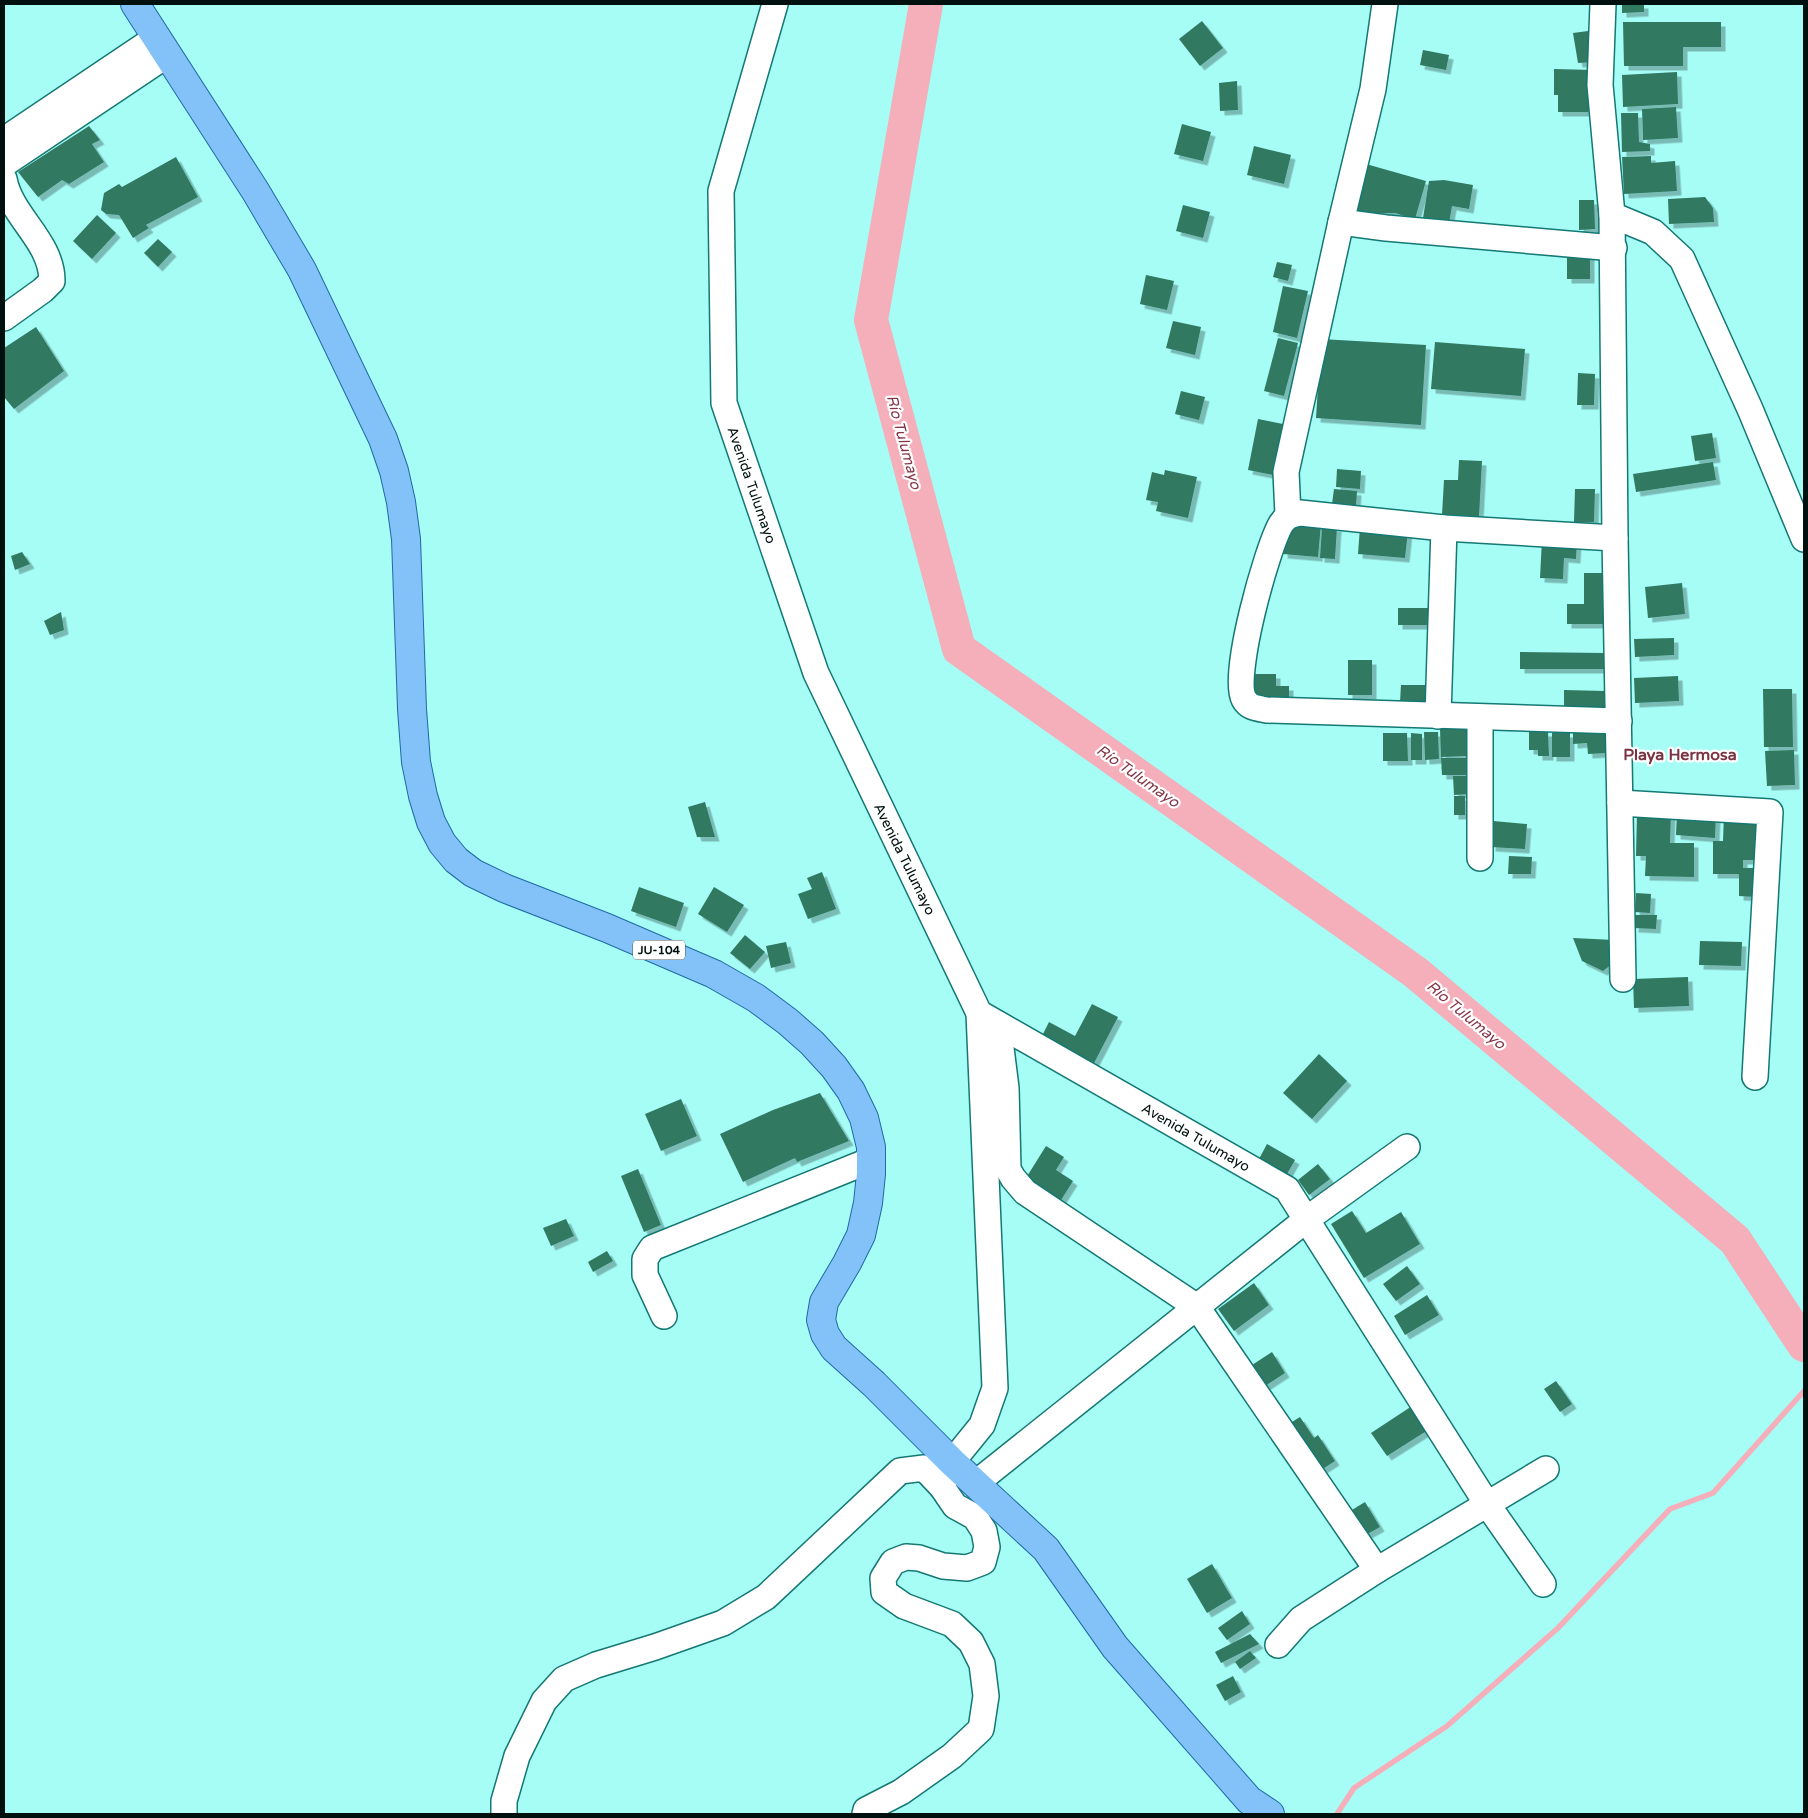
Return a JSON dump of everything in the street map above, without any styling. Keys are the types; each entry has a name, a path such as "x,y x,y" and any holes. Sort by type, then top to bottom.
{"main road":[{"name":"JU-104","path":"135,4 256,192 302,270 383,439 394,472 401,502 406,539 412,709 416,762 431,822 442,843 456,860 473,873 504,888 608,928 714,974 772,1009 812,1043 834,1067 851,1091 864,1118 871,1147 871,1174 868,1203 861,1235 824,1302 821,1320 825,1334 834,1348 874,1384 947,1474 976,1484 1046,1550 1115,1647 1249,1800 1270,1814"}],"street":[{"name":"Avenida Tulumayo","path":"775,4 721,191 724,403 816,674 989,1018 1287,1189 1488,1504 1543,1584"},
{"path":"1288,516 1286,472 1341,222 1373,89 1385,4"},
{"path":"1603,4 1600,85 1614,248 1615,538 1623,979"},
{"path":"4,140 162,45"},
{"path":"4,164 162,45"},
{"path":"4,179 5,187 11,200 46,253 52,268 52,281 43,290 4,318"},
{"path":"1612,215 1653,232 1682,259 1750,409 1804,539"},
{"path":"1341,222 1386,228 1614,248"},
{"path":"1615,538 1444,528 1300,513 1288,516 1281,524 1267,562 1246,632 1240,685 1243,698 1250,706 1266,710 1619,721"},
{"path":"1438,716 1444,528"},
{"path":"1480,717 1480,858"},
{"path":"1620,803 1770,812 1755,1077"},
{"path":"989,1018 1006,1088 1008,1169 1013,1178 1025,1192 1197,1307 1377,1570"},
{"path":"865,1814 866,1810 902,1792 944,1762 981,1729 986,1696 982,1664 971,1642 952,1624 904,1606 884,1592 883,1578 893,1562 906,1557 919,1558 943,1566 967,1568 983,1562 987,1547 984,1530 975,1517 955,1506 947,1474 982,1425 995,1388 989,1018"},
{"path":"976,1484 1307,1219 1407,1147"},
{"path":"664,1316 645,1275 645,1259 652,1248 871,1160"},
{"path":"504,1814 504,1801 516,1756 544,1701 564,1679 596,1665 656,1647 723,1623 766,1598 900,1471 924,1468 947,1474"},
{"path":"1278,1645 1300,1620 1377,1570 1546,1469"}],"building":[{"path":"1622,4 1644,4 1644,12 1622,13"},
{"path":"1202,21 1223,48 1200,66 1179,39"},
{"path":"1623,22 1721,22 1721,47 1683,47 1683,66 1624,66"},
{"path":"1588,31 1593,62 1578,63 1573,33"},
{"path":"1423,50 1449,55 1446,70 1420,65"},
{"path":"1554,69 1594,70 1593,106 1588,112 1558,112 1558,95 1554,95"},
{"path":"1677,72 1678,104 1623,107 1622,75"},
{"path":"1237,81 1238,110 1220,111 1219,83"},
{"path":"1676,107 1678,138 1643,140 1642,109"},
{"path":"1621,113 1638,113 1639,142 1650,144 1650,151 1622,152"},
{"path":"1182,124 1211,132 1203,161 1174,154"},
{"path":"89,126 100,140 92,144 104,162 69,184 62,180 38,197 18,172"},
{"path":"1254,146 1291,155 1284,184 1247,175"},
{"path":"1651,156 1651,163 1675,161 1677,191 1624,194 1622,157"},
{"path":"176,157 198,197 146,225 149,228 133,238 119,215 106,214 101,210 104,193 119,184 122,187"},
{"path":"1366,164 1426,181 1415,219 1395,213 1361,213 1354,206"},
{"path":"1444,180 1473,185 1469,209 1452,206 1449,223 1423,218 1429,181"},
{"path":"1705,197 1713,208 1714,222 1669,224 1668,199"},
{"path":"1579,200 1594,200 1595,229 1579,230"},
{"path":"1183,205 1210,212 1203,238 1176,231"},
{"path":"97,215 116,233 92,259 73,241"},
{"path":"158,239 172,252 158,267 144,253"},
{"path":"1567,251 1590,251 1590,279 1567,279"},
{"path":"1277,262 1292,265 1288,281 1273,277"},
{"path":"1146,275 1174,281 1167,310 1140,304"},
{"path":"1283,286 1308,291 1297,338 1273,332"},
{"path":"1173,321 1201,327 1195,355 1166,348"},
{"path":"36,327 64,371 14,409 4,397 4,348"},
{"path":"1278,338 1298,343 1284,396 1264,391"},
{"path":"1321,339 1426,345 1421,425 1316,418"},
{"path":"1435,342 1525,349 1521,396 1431,389"},
{"path":"1578,373 1595,374 1594,405 1577,405"},
{"path":"1181,391 1205,397 1199,420 1175,414"},
{"path":"1258,419 1288,425 1278,476 1248,470"},
{"path":"1712,433 1716,458 1695,461 1691,436"},
{"path":"1459,460 1482,461 1479,517 1442,515 1444,480 1458,480"},
{"path":"1713,462 1716,480 1636,492 1633,474"},
{"path":"1337,469 1361,471 1360,489 1336,487"},
{"path":"1165,470 1197,477 1188,518 1156,511 1158,502 1146,500 1152,472 1164,475"},
{"path":"1334,489 1357,491 1356,506 1332,504"},
{"path":"1575,489 1595,489 1594,522 1574,522"},
{"path":"1286,521 1321,524 1318,557 1283,554"},
{"path":"1322,527 1337,527 1335,559 1320,558"},
{"path":"1360,527 1408,531 1405,558 1358,554"},
{"path":"1542,539 1577,540 1576,559 1564,558 1563,579 1540,578"},
{"path":"22,552 30,564 15,570 11,556"},
{"path":"1584,573 1607,573 1607,624 1567,624 1567,604 1584,604"},
{"path":"1682,583 1685,614 1648,618 1645,587"},
{"path":"1398,608 1438,608 1438,634 1427,634 1427,625 1398,625"},
{"path":"61,612 64,630 50,635 44,621"},
{"path":"1674,638 1674,655 1635,657 1634,639"},
{"path":"1520,652 1605,653 1604,669 1520,669"},
{"path":"1348,660 1372,660 1372,695 1348,695"},
{"path":"1253,674 1276,674 1276,686 1289,686 1289,701 1253,701"},
{"path":"1678,676 1679,701 1635,703 1634,678"},
{"path":"1401,685 1430,685 1429,703 1400,702"},
{"path":"1763,689 1792,689 1793,747 1764,747"},
{"path":"1564,690 1605,691 1604,711 1564,710"},
{"path":"1466,728 1467,756 1441,757 1440,729"},
{"path":"1606,730 1607,753 1588,754 1587,743 1573,744 1573,731"},
{"path":"1424,732 1438,732 1439,759 1425,760"},
{"path":"1529,732 1548,732 1549,756 1538,756 1538,750 1529,750"},
{"path":"1383,733 1407,733 1408,761 1383,761"},
{"path":"1411,733 1422,734 1422,760 1411,760"},
{"path":"1552,733 1570,733 1570,757 1552,757"},
{"path":"1794,750 1795,785 1767,786 1765,751"},
{"path":"1441,758 1468,758 1468,775 1442,775"},
{"path":"1453,776 1470,776 1470,794 1454,795"},
{"path":"1454,796 1465,796 1465,815 1454,815"},
{"path":"705,802 715,837 697,837 688,807"},
{"path":"1637,812 1671,813 1670,843 1694,843 1694,877 1645,876 1646,856 1636,856"},
{"path":"1677,812 1716,814 1715,838 1676,835"},
{"path":"1724,814 1762,816 1760,845 1755,845 1755,860 1743,860 1743,868 1757,868 1756,897 1739,896 1739,874 1713,874 1713,841 1723,841"},
{"path":"1493,821 1527,824 1525,849 1491,847"},
{"path":"1509,856 1532,857 1531,874 1508,874"},
{"path":"822,872 836,909 808,919 798,894 812,889 807,878"},
{"path":"639,887 684,903 676,927 631,911"},
{"path":"714,887 744,905 727,932 698,914"},
{"path":"1636,893 1651,894 1650,913 1635,912"},
{"path":"1635,915 1657,915 1656,929 1634,928"},
{"path":"745,935 765,952 750,969 730,953"},
{"path":"1573,938 1614,940 1612,964 1603,971 1582,961"},
{"path":"1700,941 1742,942 1741,966 1699,965"},
{"path":"786,942 791,963 771,968 766,946"},
{"path":"1688,977 1689,1006 1634,1008 1633,979"},
{"path":"1092,1004 1118,1017 1093,1065 1041,1038 1049,1022 1075,1036"},
{"path":"1319,1054 1347,1081 1312,1119 1283,1093"},
{"path":"820,1093 849,1141 797,1162 795,1158 743,1182 720,1134 773,1110"},
{"path":"681,1099 697,1136 661,1151 645,1114"},
{"path":"1267,1144 1295,1160 1287,1174 1259,1159"},
{"path":"1046,1146 1064,1157 1056,1170 1073,1181 1058,1205 1041,1194 1044,1189 1026,1178"},
{"path":"1318,1164 1330,1179 1309,1195 1298,1180"},
{"path":"638,1169 661,1225 644,1232 621,1176"},
{"path":"1352,1211 1366,1233 1401,1212 1420,1244 1364,1278 1331,1224"},
{"path":"566,1219 574,1236 551,1246 543,1228"},
{"path":"607,1251 613,1261 593,1272 588,1262"},
{"path":"1407,1266 1420,1284 1396,1301 1383,1284"},
{"path":"1254,1283 1269,1305 1234,1331 1218,1309"},
{"path":"1427,1295 1439,1315 1405,1335 1394,1316"},
{"path":"1272,1352 1285,1373 1262,1388 1249,1367"},
{"path":"1556,1381 1572,1404 1560,1412 1544,1389"},
{"path":"1412,1406 1428,1430 1387,1456 1371,1433"},
{"path":"1300,1417 1314,1438 1318,1435 1335,1461 1318,1472 1287,1425"},
{"path":"1365,1502 1380,1527 1362,1537 1347,1513"},
{"path":"1212,1564 1232,1598 1207,1613 1187,1579"},
{"path":"1242,1611 1250,1624 1227,1640 1218,1628"},
{"path":"1250,1634 1259,1644 1221,1663 1215,1652"},
{"path":"1250,1651 1256,1658 1240,1669 1235,1662"},
{"path":"1233,1676 1241,1692 1225,1701 1216,1685"}],"waterway":[{"name":"Río Tulumayo","path":"926,4 871,320 959,649 1415,972 1735,1240 1804,1345"},
{"path":"1337,1814 1354,1788 1447,1726 1558,1628 1670,1509 1713,1493 1804,1391"}],"district":[{"name":"Playa Hermosa","path":"1680,754"}]}
